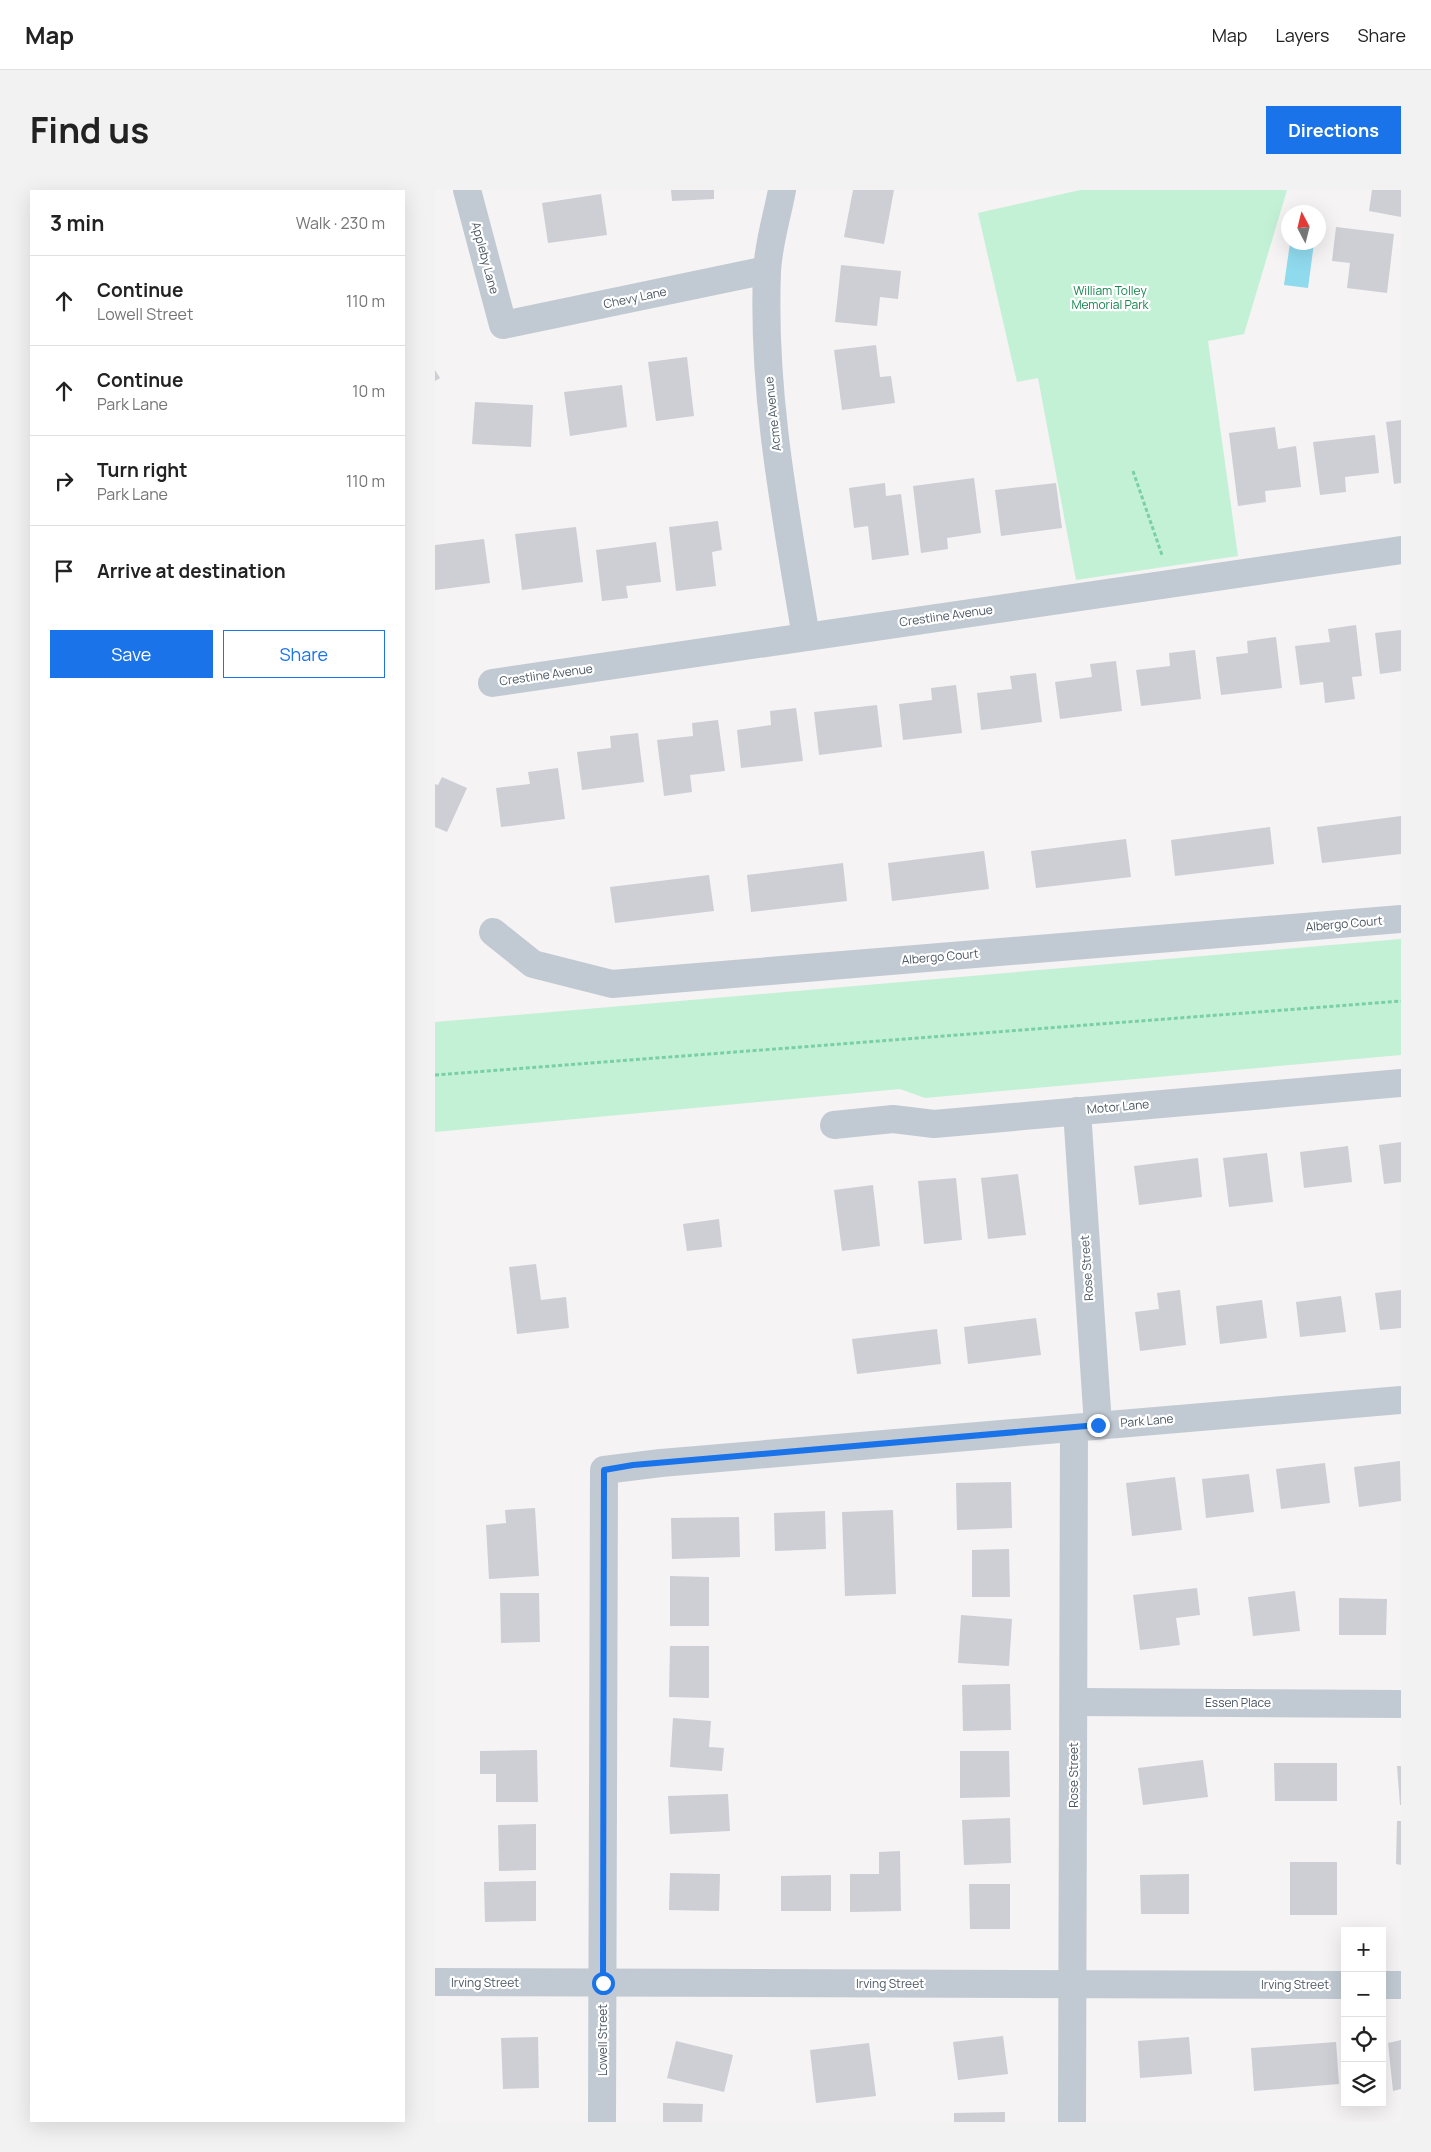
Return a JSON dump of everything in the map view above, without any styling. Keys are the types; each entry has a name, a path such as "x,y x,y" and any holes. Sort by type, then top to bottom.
{"street":[{"name":"Appleby Lane","path":"467,190 503,325"},
{"name":"Acme Avenue","path":"782,190 767,270 768,375 779,471 806,637"},
{"name":"Chevy Lane","path":"503,325 767,270"},
{"name":"Crestline Avenue","path":"492,683 1401,550"},
{"name":"Albergo Court","path":"493,932 533,964 612,984 1401,919"},
{"name":"Motor Lane","path":"834,1125 893,1119 934,1124 1401,1083"},
{"name":"Rose Street","path":"1072,2122 1075,1702 1086,1426 1077,1111"},
{"name":"Park Lane","path":"603,1508 604,1470 642,1464 1401,1400"},
{"name":"Lowell Street","path":"602,2122 603,1508"},
{"name":"Essen Place","path":"1075,1702 1401,1704"},
{"name":"Irving Street","path":"435,1982 1341,1985"},
{"path":"1386,1985 1401,1985"}],"path":[{"path":"1133,471 1162,555"},
{"path":"435,1075 1401,1001"}],"green space":[{"name":"William Tolley Memorial Park","path":"1080,190 1287,190 1244,334 1208,341 1238,556 1076,580 1038,378 1017,382 978,213"},
{"path":"1401,939 1401,1055 925,1098 900,1089 435,1132 435,1022"}],"water":[{"path":"1289,250 1313,250 1308,288 1284,285"}],"building":[{"path":"671,190 714,190 714,199 672,201"},
{"path":"853,190 894,190 884,244 844,237"},
{"path":"1372,190 1401,190 1401,217 1369,211"},
{"path":"601,194 607,235 548,243 542,203"},
{"path":"1336,227 1394,234 1387,293 1347,288 1350,263 1332,261"},
{"path":"841,265 901,271 898,299 880,297 877,326 835,322"},
{"path":"876,345 880,377 891,376 895,403 842,410 834,350"},
{"path":"687,357 694,416 656,421 648,362"},
{"path":"435,370 440,378 435,381"},
{"path":"622,385 627,427 570,436 564,392"},
{"path":"475,402 533,405 531,447 472,444"},
{"path":"1401,420 1401,483 1394,484 1386,422"},
{"path":"1275,427 1278,449 1296,446 1301,487 1265,491 1266,502 1238,506 1229,433"},
{"path":"1375,435 1379,473 1345,477 1346,492 1320,495 1313,442"},
{"path":"974,478 981,533 947,538 948,549 921,553 913,486"},
{"path":"885,483 886,496 901,494 909,555 872,560 868,526 854,528 849,488"},
{"path":"1056,483 1062,528 1001,536 995,490"},
{"path":"718,521 722,550 712,552 716,586 676,591 669,527"},
{"path":"576,527 583,582 522,590 515,534"},
{"path":"484,539 490,583 435,590 435,545"},
{"path":"656,542 661,582 626,586 628,598 602,601 596,550"},
{"path":"1356,625 1362,676 1352,677 1355,699 1325,703 1323,682 1300,685 1295,646 1330,642 1328,629"},
{"path":"1401,630 1401,671 1380,674 1375,633"},
{"path":"1276,637 1282,688 1221,695 1216,657 1248,653 1247,641"},
{"path":"1195,650 1201,699 1141,706 1136,670 1170,666 1169,653"},
{"path":"1116,661 1122,711 1060,719 1055,682 1092,677 1090,664"},
{"path":"1036,673 1042,722 981,730 977,693 1012,689 1010,676"},
{"path":"956,685 962,733 903,740 899,704 932,700 931,688"},
{"path":"877,705 882,747 819,755 814,712"},
{"path":"796,708 803,761 741,768 737,730 771,725 770,711"},
{"path":"718,720 725,771 690,775 692,792 664,796 657,740 693,736 692,723"},
{"path":"638,733 644,782 582,790 577,752 611,748 610,736"},
{"path":"558,768 565,819 501,827 496,788 530,784 528,772"},
{"path":"442,777 467,788 447,832 435,827 435,784 438,785"},
{"path":"1401,816 1401,854 1322,863 1317,827"},
{"path":"1270,827 1274,864 1175,876 1171,840"},
{"path":"1126,839 1131,877 1036,888 1031,851"},
{"path":"984,851 989,889 892,901 888,863"},
{"path":"843,863 847,901 751,912 747,875"},
{"path":"709,875 714,911 615,923 610,887"},
{"path":"1401,1142 1401,1182 1384,1184 1379,1145"},
{"path":"1348,1146 1352,1182 1304,1188 1300,1152"},
{"path":"1267,1153 1273,1202 1229,1207 1223,1158"},
{"path":"1198,1158 1202,1197 1139,1205 1134,1166"},
{"path":"1018,1174 1026,1235 988,1239 981,1178"},
{"path":"956,1178 962,1240 924,1244 918,1181"},
{"path":"873,1185 880,1246 842,1251 834,1190"},
{"path":"719,1219 722,1247 687,1251 683,1224"},
{"path":"536,1264 541,1300 566,1297 569,1328 517,1334 509,1267"},
{"path":"1180,1290 1186,1345 1140,1351 1135,1312 1159,1309 1157,1293"},
{"path":"1401,1290 1401,1328 1380,1330 1375,1293"},
{"path":"1341,1296 1346,1332 1300,1337 1296,1302"},
{"path":"1262,1300 1267,1338 1220,1344 1216,1306"},
{"path":"1036,1318 1041,1355 968,1364 964,1327"},
{"path":"937,1329 941,1364 857,1374 852,1339"},
{"path":"1400,1461 1401,1501 1359,1507 1354,1467"},
{"path":"1325,1463 1330,1503 1281,1509 1276,1469"},
{"path":"1249,1474 1254,1512 1206,1518 1202,1479"},
{"path":"1175,1477 1182,1530 1132,1536 1126,1483"},
{"path":"1011,1482 1012,1528 957,1530 956,1483"},
{"path":"535,1508 539,1576 489,1579 486,1525 506,1523 505,1510"},
{"path":"893,1510 896,1594 845,1596 842,1512"},
{"path":"825,1511 826,1549 775,1551 774,1513"},
{"path":"739,1517 740,1557 672,1559 671,1518"},
{"path":"1009,1549 1010,1597 972,1597 972,1550"},
{"path":"670,1576 709,1577 709,1626 670,1626"},
{"path":"1197,1588 1200,1615 1176,1618 1180,1645 1140,1650 1133,1595"},
{"path":"1295,1591 1300,1631 1253,1636 1248,1597"},
{"path":"500,1593 539,1593 540,1642 501,1643"},
{"path":"1339,1598 1387,1599 1386,1635 1339,1635"},
{"path":"961,1615 1012,1619 1009,1666 958,1663"},
{"path":"670,1646 709,1646 709,1698 669,1697"},
{"path":"1010,1684 1011,1730 963,1731 962,1685"},
{"path":"673,1718 711,1721 709,1747 724,1748 722,1771 670,1767"},
{"path":"537,1750 538,1802 496,1802 496,1774 480,1774 480,1751"},
{"path":"960,1751 1009,1751 1010,1797 960,1798"},
{"path":"1203,1760 1208,1797 1143,1805 1138,1768"},
{"path":"1274,1763 1337,1763 1337,1801 1275,1801"},
{"path":"1397,1766 1401,1766 1401,1805 1400,1805"},
{"path":"728,1794 730,1831 670,1834 668,1796"},
{"path":"1010,1818 1011,1863 964,1865 962,1820"},
{"path":"1397,1821 1401,1821 1401,1865 1396,1864"},
{"path":"536,1824 536,1870 499,1871 498,1825"},
{"path":"900,1851 901,1911 850,1912 850,1874 879,1874 879,1852"},
{"path":"1290,1862 1337,1862 1337,1915 1290,1915"},
{"path":"670,1873 720,1874 719,1911 669,1910"},
{"path":"1189,1874 1189,1914 1141,1914 1140,1875"},
{"path":"831,1875 831,1911 781,1911 781,1876"},
{"path":"536,1881 536,1921 485,1922 484,1882"},
{"path":"969,1884 1010,1884 1010,1929 970,1929"},
{"path":"1003,2036 1008,2074 958,2080 953,2042"},
{"path":"538,2037 539,2088 503,2089 501,2038"},
{"path":"1189,2037 1192,2074 1140,2078 1138,2041"},
{"path":"1401,2040 1401,2089 1393,2091 1388,2043"},
{"path":"676,2041 733,2055 724,2092 667,2078"},
{"path":"1336,2042 1339,2084 1254,2091 1251,2048"},
{"path":"869,2043 876,2096 816,2103 810,2050"},
{"path":"663,2103 703,2104 702,2122 663,2122"},
{"path":"1005,2112 1005,2122 954,2122 954,2113"}],"route":[{"path":"603,1983 604,1470 633,1465 1098,1425"}]}
